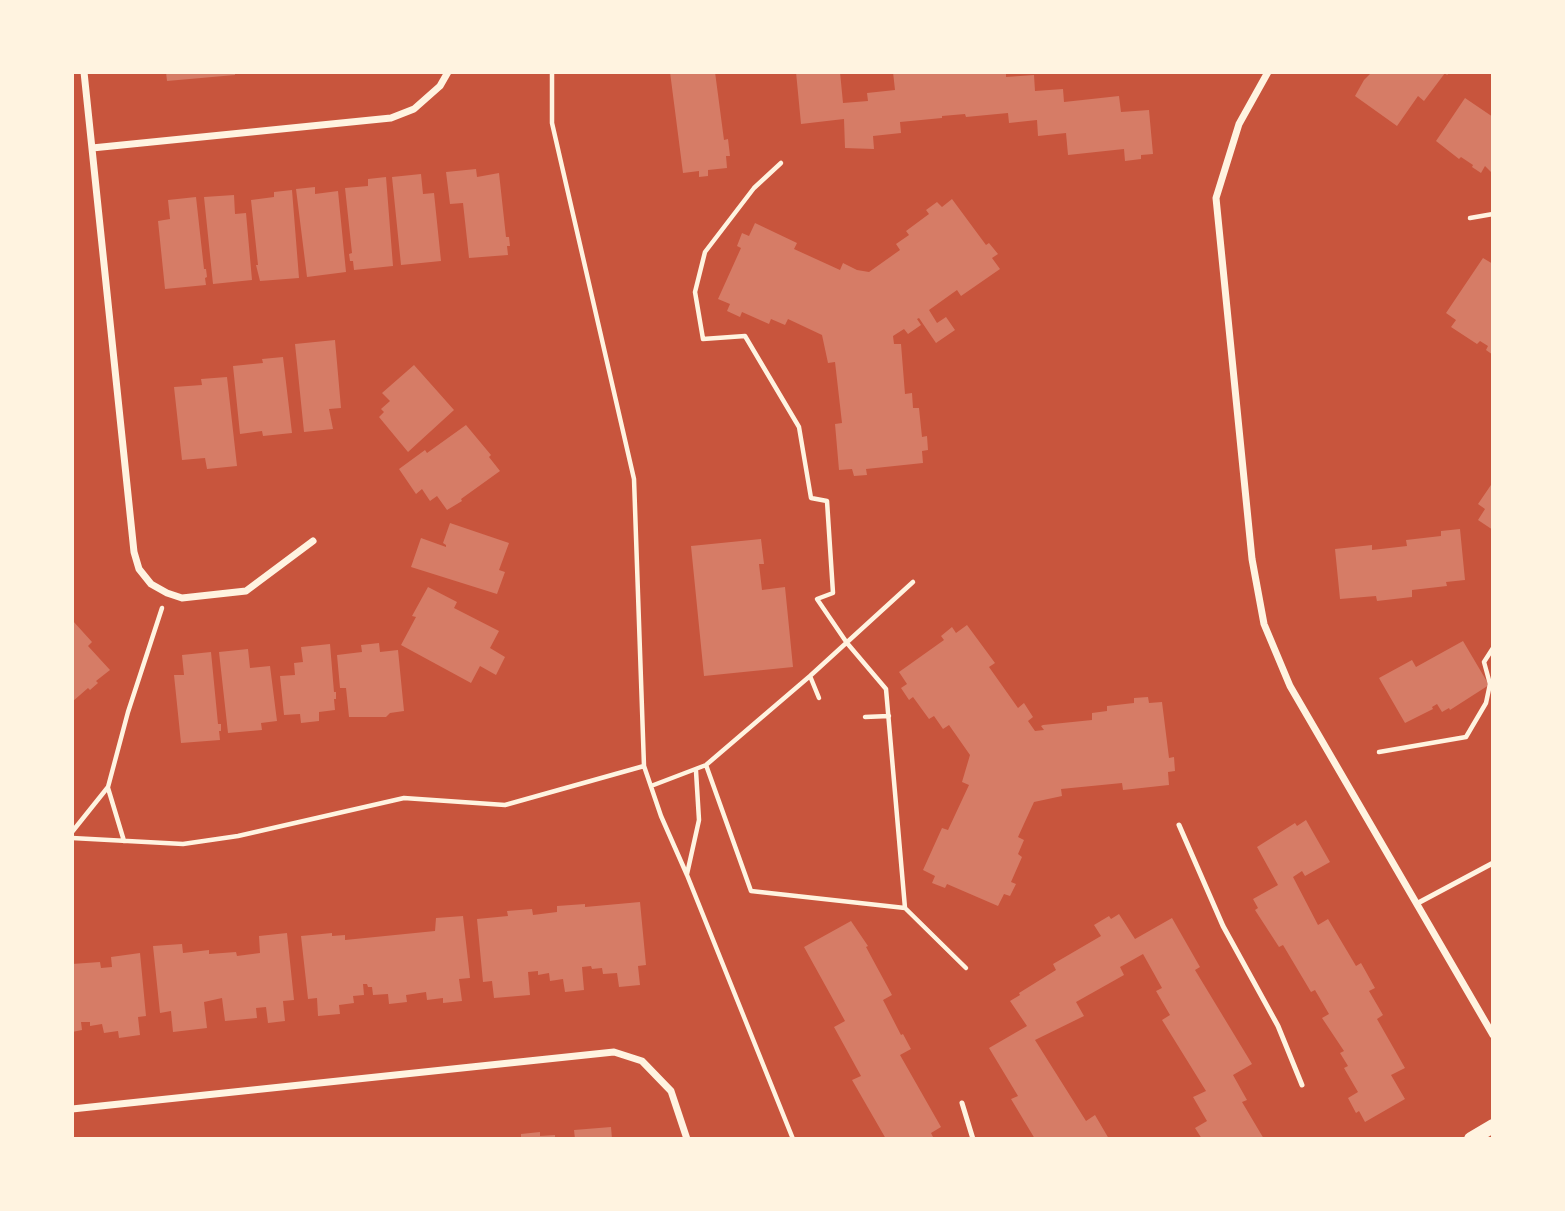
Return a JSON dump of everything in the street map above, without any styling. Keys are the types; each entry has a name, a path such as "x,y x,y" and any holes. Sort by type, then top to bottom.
{"main road":[{"path":"1471,1139 1493,1126"}],"street":[{"path":"84,72 134,552 139,569 151,584 182,598 246,591 313,541"},
{"path":"92,148 391,118 414,109 440,86 448,72"},
{"path":"1268,72 1239,124 1216,198 1252,559 1264,624 1290,686 1493,1035"},
{"path":"72,1109 614,1052 642,1061 671,1091 687,1139"}],"lane":[{"path":"1179,825 1223,926 1278,1026 1302,1085"},
{"path":"1418,903 1493,863"},
{"path":"962,1103 973,1139"}],"path":[{"path":"552,72 552,123 635,479 644,766 661,816 793,1139"},
{"path":"781,163 754,188 705,252 695,292 703,340 745,336 799,427 811,498 827,500 833,593 817,598 847,643 886,689 905,908"},
{"path":"1470,218 1493,214"},
{"path":"651,786 706,765 810,676 913,582"},
{"path":"72,832 108,787 128,712 167,593"},
{"path":"1379,752 1466,737 1486,704 1490,684 1484,662 1493,648"},
{"path":"810,676 819,698"},
{"path":"864,717 889,716"},
{"path":"706,765 751,891 905,908 966,968"},
{"path":"72,838 183,844 238,836 404,798 505,806 644,766"},
{"path":"687,875 699,820 696,771"},
{"path":"108,787 124,841"}],"building":[{"path":"166,72 235,72 235,75 167,81"},
{"path":"670,72 715,72 724,140 728,139 730,156 726,156 727,168 708,170 708,176 699,177 699,171 683,173"},
{"path":"796,72 840,72 843,103 868,101 867,93 895,90 893,72 1006,72 1006,77 1034,75 1035,91 1063,89 1064,102 1119,96 1121,112 1149,110 1153,154 1125,161 1124,149 1068,155 1066,133 1038,136 1037,120 1009,123 1008,113 966,117 965,114 900,122 901,133 873,136 874,149 845,148 844,119 801,124"},
{"path":"1372,72 1450,72 1447,75 1445,73 1424,101 1418,96 1397,126 1355,96"},
{"path":"1465,98 1493,117 1493,174 1485,166 1481,173 1436,141"},
{"path":"476,169 477,177 499,173 506,237 509,237 510,246 507,246 508,255 469,258 463,203 450,204 446,172"},
{"path":"421,174 423,194 434,193 441,261 401,265 392,177"},
{"path":"386,177 393,266 354,270 349,254 352,253 345,188 368,186 368,179"},
{"path":"315,187 315,194 338,191 346,272 307,277 296,189"},
{"path":"292,190 299,278 260,281 256,265 251,200 274,197 274,192"},
{"path":"234,195 235,214 246,213 252,280 213,284 204,197"},
{"path":"196,197 206,285 165,289 158,221 170,219 168,200"},
{"path":"952,199 986,245 989,243 998,254 992,258 1000,269 961,296 957,290 929,310 937,323 946,317 955,330 936,343 919,318 917,319 921,325 908,334 904,329 893,336 894,344 901,344 905,394 912,393 913,408 919,408 922,437 927,436 928,450 922,451 923,463 866,469 867,475 854,476 852,469 839,470 835,424 842,423 835,362 828,363 822,335 788,319 785,325 771,319 769,324 742,312 740,317 727,311 730,304 718,299 741,248 737,246 742,233 749,236 755,223 797,243 794,249 840,270 843,263 869,272 900,250 896,244 909,235 906,231 929,214 926,210 937,202 942,207"},
{"path":"1483,258 1493,264 1493,355 1486,350 1488,346 1480,341 1477,344 1451,327 1456,320 1446,313"},
{"path":"335,340 341,408 329,409 333,429 304,432 295,344"},
{"path":"283,357 292,433 263,436 262,431 240,434 233,366 263,363 262,359"},
{"path":"414,365 454,410 408,452 379,417 384,412 381,409 390,401 382,393"},
{"path":"227,377 237,466 207,469 205,458 182,460 174,387 202,385 201,379"},
{"path":"466,425 491,455 489,457 500,471 447,510 437,496 430,501 422,489 416,494 399,469"},
{"path":"1493,482 1493,530 1478,520 1485,509 1478,504"},
{"path":"450,523 509,543 499,570 505,572 497,594 411,567 421,538 446,547 443,543"},
{"path":"1460,529 1465,580 1446,582 1447,586 1412,590 1412,597 1377,601 1376,596 1340,599 1335,549 1372,545 1372,550 1407,546 1406,540 1441,536 1441,531"},
{"path":"761,539 764,564 759,564 762,590 785,587 793,667 704,676 691,546"},
{"path":"428,587 457,602 454,608 499,631 490,648 505,657 496,675 480,666 471,683 401,645 416,617 412,616"},
{"path":"73,621 92,642 88,646 110,670 96,681 98,683 90,690 88,688 72,702"},
{"path":"967,625 995,663 989,667 1018,708 1024,703 1033,717 1028,721 1035,731 1044,730 1041,726 1043,725 1092,720 1092,713 1107,711 1107,706 1134,703 1134,698 1148,697 1149,703 1162,702 1169,758 1174,757 1175,771 1168,772 1169,785 1123,790 1122,783 1061,789 1062,796 1034,802 1018,837 1024,840 1018,854 1022,857 1011,882 1016,884 1010,896 1004,894 998,906 947,884 945,888 932,883 935,876 923,870 942,828 948,830 969,785 962,782 970,755 949,725 943,729 934,716 929,719 913,697 909,700 901,688 907,684 899,672 944,640 941,636 952,627 956,633"},
{"path":"1463,641 1489,685 1450,710 1449,708 1442,712 1437,704 1433,709 1405,723 1379,678 1412,660 1416,667"},
{"path":"379,643 380,652 398,650 404,711 390,713 386,717 349,717 346,688 340,688 337,655 362,652 361,645"},
{"path":"330,644 336,692 335,710 319,712 319,721 301,723 300,714 284,715 280,676 295,675 294,663 303,662 301,647"},
{"path":"248,649 250,668 270,666 277,721 261,723 262,730 228,733 219,652"},
{"path":"211,652 218,724 221,724 220,740 181,743 174,675 184,675 182,655"},
{"path":"1306,820 1330,862 1305,876 1302,871 1293,877 1318,925 1328,919 1356,966 1361,963 1375,988 1369,991 1383,1015 1377,1019 1405,1068 1391,1075 1405,1099 1365,1122 1359,1111 1356,1113 1348,1098 1358,1092 1344,1068 1348,1066 1340,1053 1344,1051 1322,1018 1329,1014 1315,990 1311,992 1283,945 1279,947 1255,910 1258,908 1253,899 1278,885 1257,847 1295,823 1297,826"},
{"path":"640,902 646,965 638,966 640,985 619,987 617,973 603,974 602,968 592,969 591,966 582,967 584,990 565,992 563,979 550,981 549,973 538,975 538,971 528,972 530,995 494,998 492,981 483,982 477,919 508,916 507,911 532,909 533,915 557,912 557,906 585,904 585,907"},
{"path":"1119,914 1135,939 1172,918 1200,967 1195,970 1252,1064 1233,1075 1247,1100 1242,1102 1264,1139 1202,1139 1195,1128 1207,1121 1193,1097 1206,1091 1162,1020 1170,1015 1156,991 1162,988 1143,954 1120,967 1124,975 1076,1002 1084,1016 1035,1040 1086,1121 1095,1115 1109,1139 1035,1139 1011,1099 1018,1096 989,1048 1027,1026 1010,1001 1056,970 1053,964 1101,936 1094,925 1109,916 1111,919"},
{"path":"463,916 470,978 459,979 462,1001 443,1003 443,998 427,1000 426,992 406,995 407,1002 389,1004 388,994 373,995 372,987 363,984 364,995 353,996 354,1003 339,1005 340,1014 318,1016 317,998 308,999 301,936 332,933 332,936 345,935 345,940 435,931 436,918"},
{"path":"851,921 868,946 866,947 892,995 883,1000 911,1049 900,1055 941,1127 931,1133 934,1139 886,1139 852,1080 861,1076 834,1027 845,1021 804,947"},
{"path":"287,933 294,1000 283,1001 285,1021 268,1023 266,1007 256,1008 257,1018 225,1021 222,998 204,1002 207,1028 173,1032 171,1011 160,1013 153,946 182,944 183,953 209,950 209,954 236,952 237,956 260,953 259,936"},
{"path":"140,953 146,1016 138,1017 140,1035 119,1038 118,1031 104,1033 102,1024 90,1026 90,1022 81,1022 82,1030 72,1032 72,964 100,962 101,968 112,967 111,957"},
{"path":"611,1127 612,1139 575,1139 574,1130"},
{"path":"540,1132 540,1136 555,1135 555,1139 521,1139 521,1134"}]}
